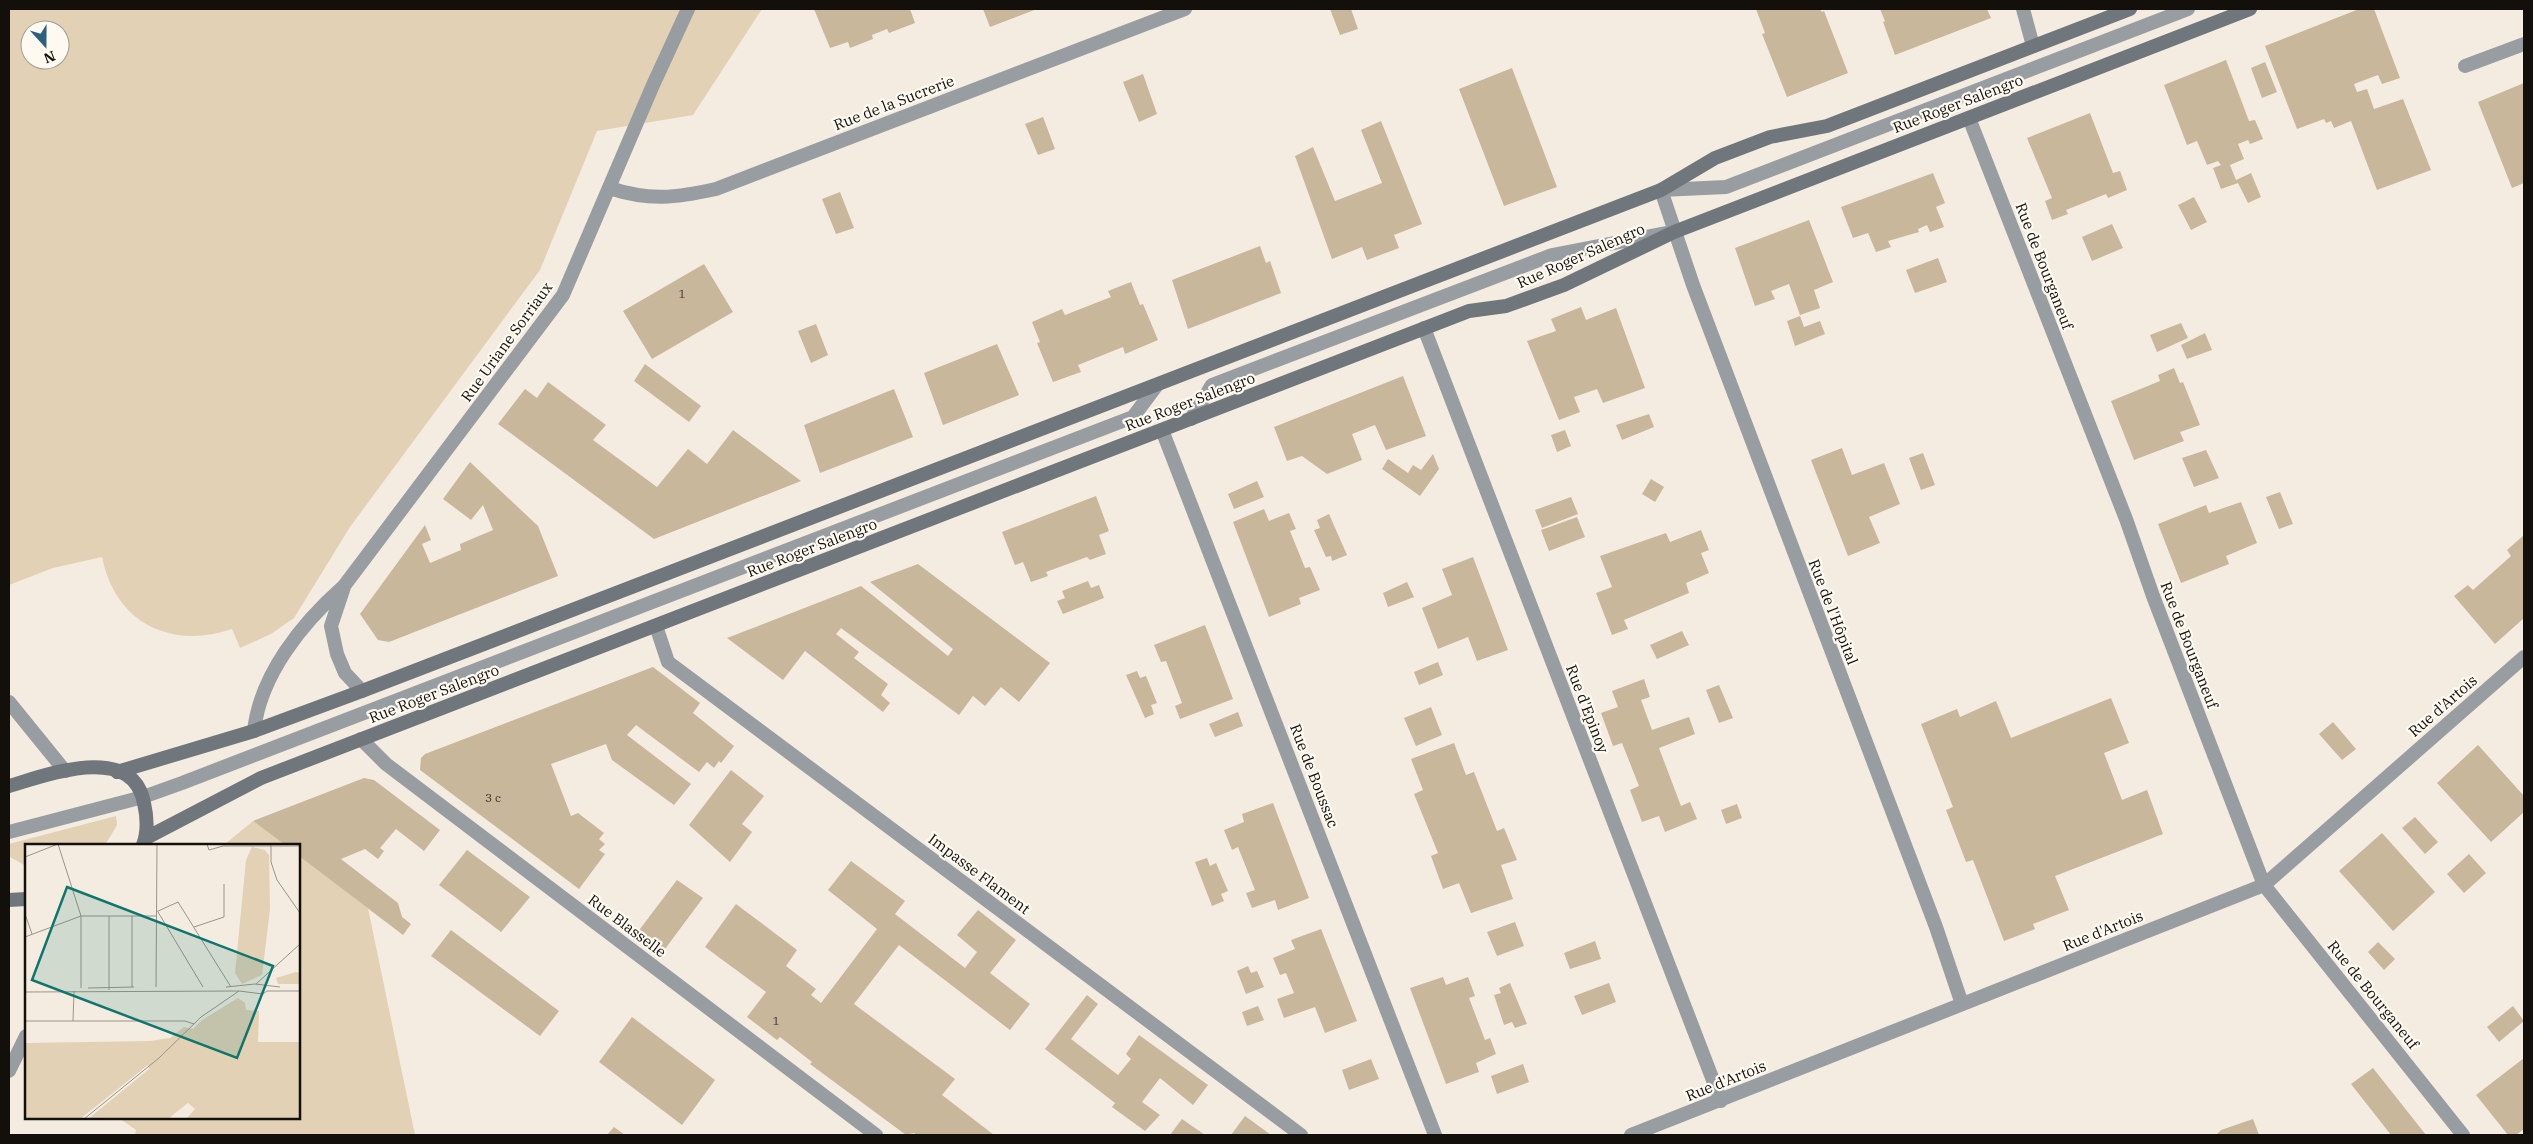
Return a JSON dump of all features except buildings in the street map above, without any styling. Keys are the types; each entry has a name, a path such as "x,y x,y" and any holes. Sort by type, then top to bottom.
{"main road":[{"name":"Rue Roger Salengro","path":"117,772 254,731 362,691 1661,190 1715,158 1770,137 1827,126 2130,9"},
{"name":"Rue Roger Salengro","path":"144,842 261,778 1424,328 1469,311 1506,306 1564,284 1674,232 2250,9"},
{"path":"9,786 65,771 100,766 117,772 131,778 143,797 147,813 144,842"},
{"path":"9,900 25,901"}],"street":[{"name":"Rue Uriane Sorriaux","path":"254,731 256,710 271,674 318,609 344,586 563,295 688,9"},
{"name":"Rue de la Sucrerie","path":"609,188 633,196 677,198 716,189 1185,9"},
{"path":"2023,9 2033,46"},
{"path":"1661,190 1726,187 2188,9"},
{"path":"2466,66 2524,44"},
{"name":"Rue de Bourganeuf","path":"1969,118 2122,510 2264,885 2463,1135"},
{"name":"Rue de l'Hôpital","path":"1661,190 1674,232 1936,927 1962,1004"},
{"path":"1191,419 1212,385 1552,255 1674,232"},
{"name":"Rue d'Epinoy","path":"1424,328 1721,1101"},
{"path":"9,832 143,797 1133,417 1157,385"},
{"name":"Rue de Boussac","path":"1162,430 1435,1135"},
{"name":"Rue Uriane Sorriaux","path":"344,586 331,626 337,654 345,673 362,691"},
{"name":"Impasse Flament","path":"656,626 668,662 1301,1135"},
{"name":"Rue d'Artois","path":"1632,1135 2264,885 2524,657"},
{"path":"9,702 65,771"},
{"name":"Rue Blasselle","path":"361,740 386,764 876,1135"},
{"path":"9,1071 25,1038"}],"shaded area":[{"path":"9,9 762,9 693,115 597,131 540,270 350,527 294,618 271,634 240,648 232,629 209,635 188,636 167,633 149,626 133,614 119,599 109,580 102,557 53,568 9,585"},
{"path":"116,816 117,825 106,844 25,844 25,865 10,857 9,844"},
{"path":"253,821 284,844 225,844"},
{"path":"300,857 368,908 415,1135 135,1135 136,1130 120,1119 300,1119"}]}
